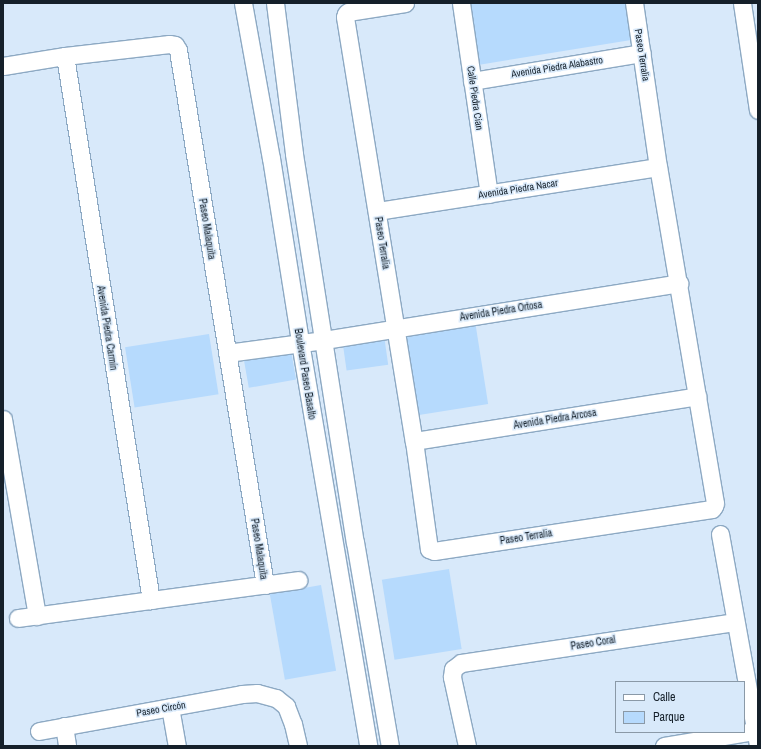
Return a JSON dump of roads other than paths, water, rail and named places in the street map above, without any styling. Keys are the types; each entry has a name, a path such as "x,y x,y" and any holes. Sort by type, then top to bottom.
{"street":[{"name":"Boulevard Paseo Basalto","path":"243,3 272,158 300,342 368,746"},
{"path":"275,3 294,154 355,542 390,746"},
{"name":"Paseo Terralia","path":"405,3 346,14 414,441 429,549 431,550 712,509 715,503 696,396 679,283 658,167 634,3"},
{"name":"Calle Piedra Cian","path":"461,3 489,194"},
{"path":"742,3 758,110"},
{"name":"Paseo Malaquita","path":"3,66 65,56 169,44 175,45 178,50 265,585"},
{"name":"Avenida Piedra Alabastro","path":"472,81 642,54"},
{"name":"Avenida Piedra Carmín","path":"65,56 151,600"},
{"name":"Avenida Piedra Nacar","path":"377,210 658,167"},
{"name":"Avenida Piedra Ortosa","path":"227,353 300,342 324,340 679,283"},
{"name":"Avenida Piedra Arcosa","path":"414,441 696,396"},
{"path":"3,420 37,616"},
{"path":"664,746 756,738 734,622 720,534"},
{"name":"Paseo Malaquita","path":"18,618 298,580"},
{"name":"Paseo Coral","path":"467,746 452,677 453,669 460,663 734,622"},
{"name":"Paseo Circón","path":"39,731 242,694 257,693 268,695 282,702 293,724 298,746"},
{"path":"170,707 177,746"},
{"path":"64,726 67,746"}]}
